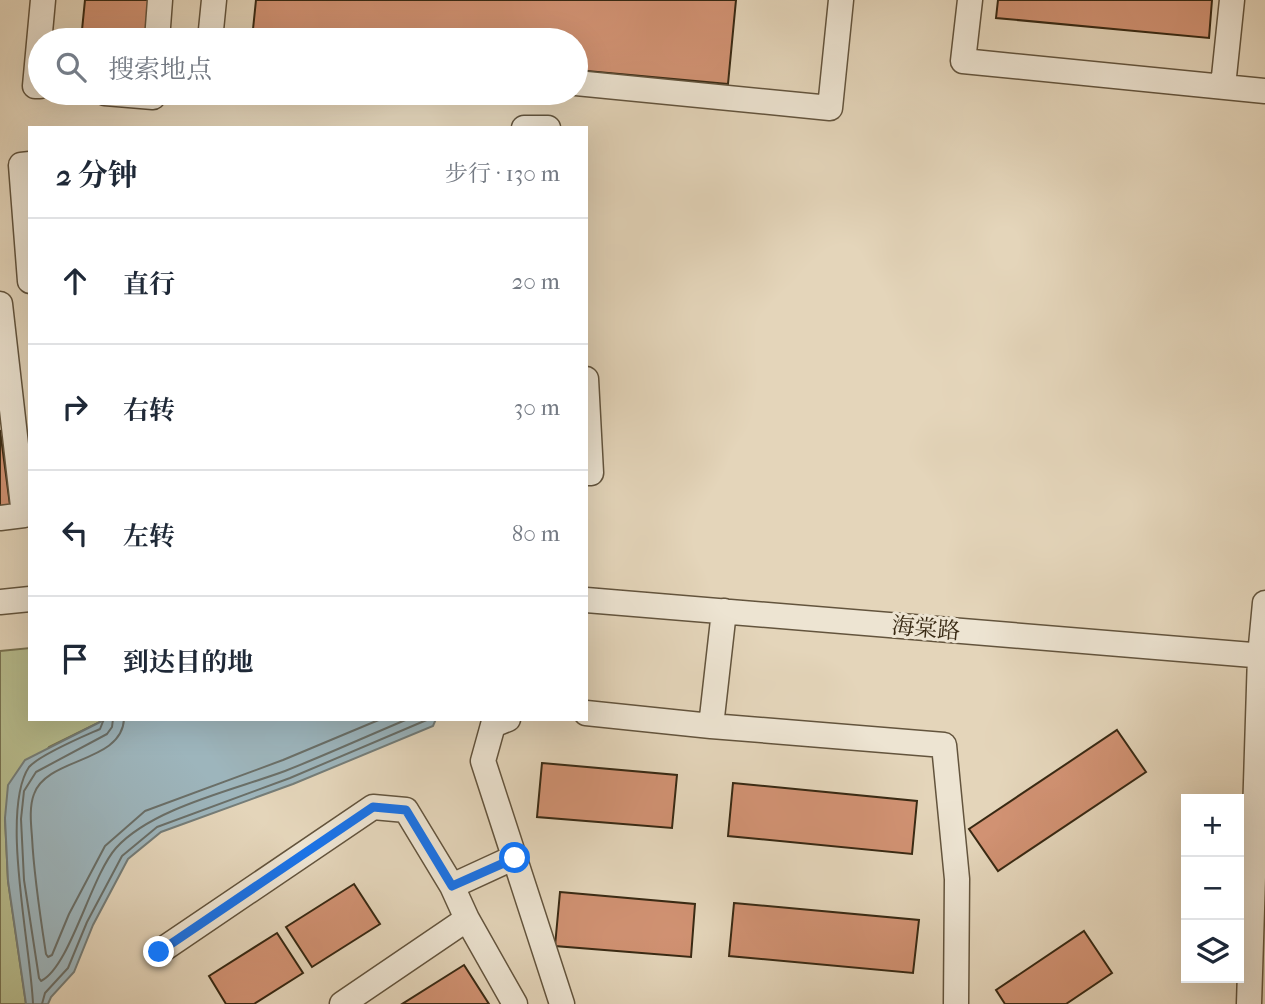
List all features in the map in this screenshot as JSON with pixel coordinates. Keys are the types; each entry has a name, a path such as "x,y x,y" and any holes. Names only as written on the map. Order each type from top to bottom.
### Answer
{"street":[{"path":"40,28 43,0"},
{"path":"158,28 160,0"},
{"path":"211,28 214,0"},
{"path":"588,84 830,108 841,0"},
{"path":"970,0 963,61 1265,91"},
{"path":"1223,86 1232,0"},
{"path":"28,164 22,165 28,252"},
{"path":"0,304 24,515 0,518"},
{"path":"588,417 591,473 588,473"},
{"path":"0,602 28,599"},
{"name":"海棠路","path":"588,600 1262,656"},
{"path":"1249,1004 1265,603"},
{"path":"711,726 724,611"},
{"path":"588,713 944,745 957,879 956,1004"},
{"path":"503,721 493,725 483,761 562,1004"},
{"path":"159,952 373,807 406,810 452,886 467,919 515,1004"},
{"path":"452,886 515,858"},
{"path":"342,1004 467,919"}],"green space":[{"path":"28,648 28,721 102,721 49,747 5,818 8,881 26,1004 0,1004 0,651"}],"water":[{"path":"102,721 435,721 433,726 293,784 161,832 128,859 93,925 74,972 48,1004 26,1004 8,881 5,818 8,785 25,760"}],"building":[{"path":"85,0 153,0 150,28 82,28"},
{"path":"256,0 736,0 728,84 588,71 588,28 253,28"},
{"path":"998,0 1212,0 1209,38 996,18"},
{"path":"0,430 10,505 0,506"},
{"path":"1117,730 1146,772 998,871 969,829"},
{"path":"542,763 677,775 672,828 537,817"},
{"path":"733,783 917,801 912,854 728,836"},
{"path":"354,884 380,924 312,967 286,927"},
{"path":"560,892 695,904 691,957 555,946"},
{"path":"734,903 919,920 913,973 729,956"},
{"path":"1084,931 1112,973 1066,1004 1005,1004 996,990"},
{"path":"277,933 303,973 254,1004 226,1004 209,976"},
{"path":"464,965 489,1004 402,1004"}],"route":[{"path":"159,952 373,807 406,810 452,886 515,858"}]}
